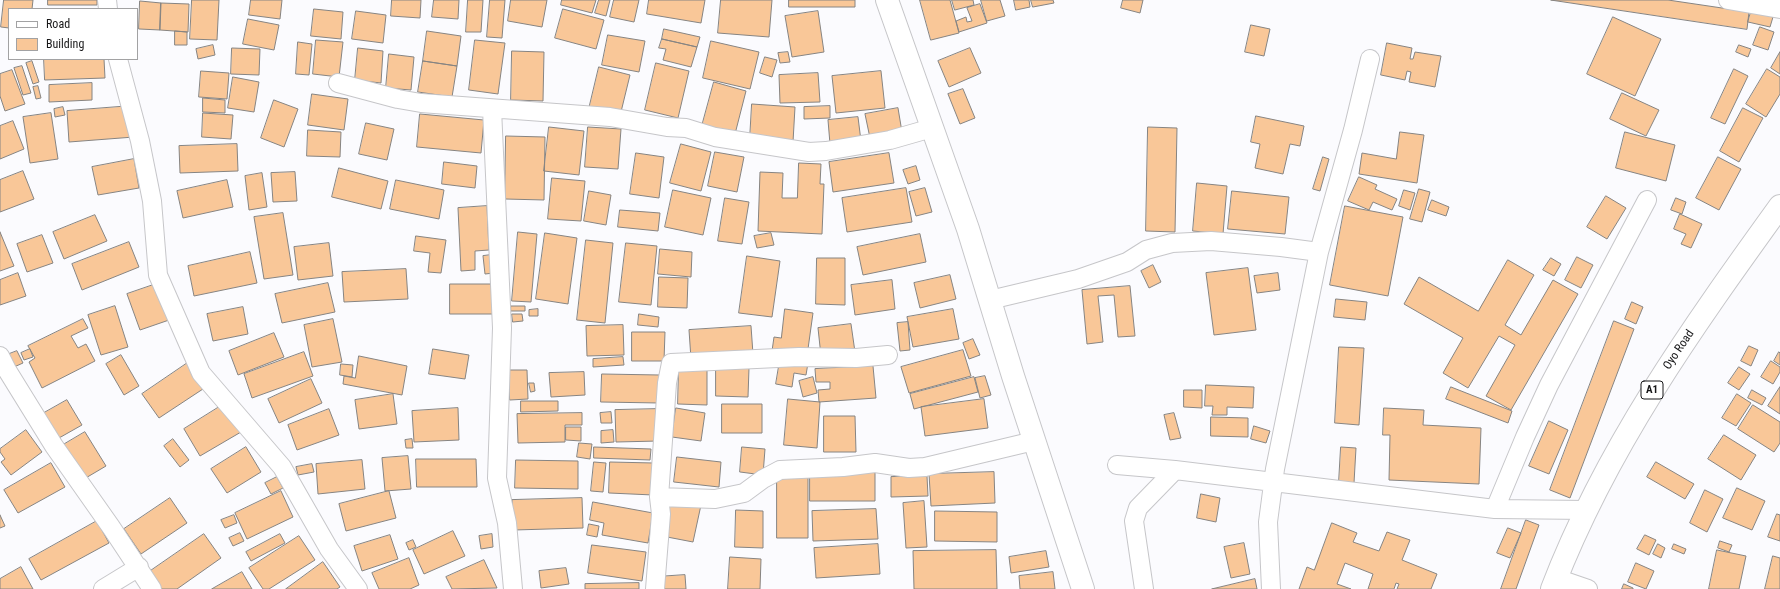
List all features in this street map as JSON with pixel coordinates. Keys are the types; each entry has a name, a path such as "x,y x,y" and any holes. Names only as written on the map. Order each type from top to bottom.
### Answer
{"main road":[{"path":"888,1 968,229 1034,441 1083,589"},
{"name":"Oyo Road","path":"1554,584 1625,435 1656,384 1709,305 1780,206"}],"street":[{"path":"1728,0 1780,9"},
{"path":"1271,589 1268,522 1273,482 1319,252 1353,130 1370,59"},
{"path":"118,60 140,141 152,201 158,275 201,373 282,467 329,549 358,589"},
{"path":"338,83 413,102 610,117 667,127 686,128 715,136 809,152 826,151 890,140 932,128"},
{"path":"492,109 502,328 497,478 507,523 513,589"},
{"path":"1495,509 1525,437 1549,385 1647,200"},
{"path":"990,300 1078,279 1127,262 1146,250 1172,243 1211,241 1319,252"},
{"path":"655,589 661,514 659,497 668,382 671,363 799,357 856,358 888,355"},
{"path":"0,356 7,370 54,446 139,567 152,589"},
{"path":"659,497 715,499 744,493 763,479 780,470 843,467 875,463 909,468 925,467 1034,441"},
{"path":"1117,465 1175,470 1495,509 1588,510"},
{"path":"1144,589 1134,520 1138,508 1175,470"},
{"path":"103,589 139,567"},
{"path":"1554,584 1588,589"}],"building":[{"path":"4,0 33,0 32,8 8,8 8,28 1,27"},
{"path":"48,0 97,0 97,5 48,5"},
{"path":"192,0 219,0 217,40 190,39"},
{"path":"251,0 282,0 280,19 249,15"},
{"path":"392,0 421,0 420,18 391,16"},
{"path":"434,0 459,0 458,19 432,17"},
{"path":"468,0 483,0 481,32 466,32"},
{"path":"490,0 505,0 502,38 487,37"},
{"path":"511,0 547,0 542,27 508,21"},
{"path":"562,0 596,0 592,13 561,5"},
{"path":"599,0 610,0 606,16 595,13"},
{"path":"614,0 639,0 634,22 610,17"},
{"path":"649,0 705,0 701,23 647,14"},
{"path":"721,0 772,0 769,37 718,33"},
{"path":"789,0 855,0 855,7 789,7"},
{"path":"920,0 950,0 959,33 931,40"},
{"path":"952,0 973,0 974,5 955,10"},
{"path":"981,0 1000,0 1005,16 987,21"},
{"path":"1014,0 1029,0 1030,7 1016,10"},
{"path":"1031,0 1053,0 1054,3 1033,7"},
{"path":"1123,0 1143,0 1140,13 1121,8"},
{"path":"1551,0 1668,0 1749,12 1747,29"},
{"path":"140,1 161,3 160,30 139,29"},
{"path":"161,3 189,4 188,32 160,30"},
{"path":"980,4 987,23 959,32 956,21 966,17 967,22 972,21 967,8"},
{"path":"314,9 343,12 341,39 311,36"},
{"path":"563,9 604,20 596,49 555,38"},
{"path":"356,11 386,15 383,43 352,39"},
{"path":"818,11 824,52 792,57 785,16"},
{"path":"1751,12 1773,17 1770,27 1748,22"},
{"path":"1613,17 1661,39 1635,96 1587,74"},
{"path":"248,19 279,25 274,50 243,44"},
{"path":"1251,25 1270,29 1264,56 1245,52"},
{"path":"1760,27 1774,32 1768,50 1753,45"},
{"path":"664,29 700,37 697,47 662,39"},
{"path":"175,31 187,32 187,45 175,45"},
{"path":"427,31 461,36 457,66 423,61"},
{"path":"608,35 645,41 639,72 602,65"},
{"path":"662,39 697,47 691,67 663,60 666,49 659,48"},
{"path":"316,40 343,42 339,77 313,74"},
{"path":"475,40 505,43 498,94 469,90"},
{"path":"711,41 759,52 750,89 703,78"},
{"path":"298,42 312,44 309,75 296,74"},
{"path":"1387,43 1412,48 1410,59 1413,59 1415,52 1441,56 1435,87 1409,82 1411,72 1407,71 1405,80 1381,75"},
{"path":"213,45 215,55 198,59 196,49"},
{"path":"1739,45 1751,49 1748,57 1736,52"},
{"path":"232,48 260,49 259,75 231,74"},
{"path":"358,48 383,51 381,83 355,80"},
{"path":"970,48 981,73 949,87 938,61"},
{"path":"512,51 544,52 543,101 511,100"},
{"path":"788,52 790,62 780,63 778,53"},
{"path":"1780,52 1780,74 1771,68"},
{"path":"389,54 414,57 411,90 386,88"},
{"path":"765,57 777,60 772,77 760,73"},
{"path":"44,60 104,60 105,78 45,80"},
{"path":"32,61 39,82 33,84 26,63"},
{"path":"423,61 457,66 452,97 418,92"},
{"path":"656,63 689,71 678,118 645,110"},
{"path":"22,66 31,93 23,95 14,68"},
{"path":"599,67 630,75 620,116 589,109"},
{"path":"1734,69 1748,76 1725,124 1711,118"},
{"path":"1767,69 1780,77 1780,94 1766,117 1746,104"},
{"path":"12,70 25,104 5,111 0,96 0,74"},
{"path":"201,71 229,73 227,99 199,97"},
{"path":"881,71 885,108 836,113 832,76"},
{"path":"818,73 820,102 780,103 779,75"},
{"path":"233,77 259,82 254,112 228,108"},
{"path":"714,82 746,91 735,134 702,126"},
{"path":"92,83 92,100 49,102 49,85"},
{"path":"38,86 41,98 36,99 33,87"},
{"path":"963,89 975,118 960,124 948,94"},
{"path":"1622,93 1659,110 1646,136 1610,119"},
{"path":"312,94 348,99 344,130 308,125"},
{"path":"203,98 225,100 225,113 203,112"},
{"path":"274,100 298,109 284,147 261,138"},
{"path":"752,104 795,107 793,142 750,139"},
{"path":"131,106 134,137 69,142 67,111"},
{"path":"830,106 830,118 804,119 804,107"},
{"path":"63,107 65,115 55,117 54,109"},
{"path":"898,108 902,132 870,138 865,114"},
{"path":"1743,108 1763,118 1739,162 1720,151"},
{"path":"51,113 58,159 30,163 23,117"},
{"path":"203,113 233,115 231,139 202,137"},
{"path":"420,114 484,120 481,153 417,147"},
{"path":"1256,116 1304,126 1300,146 1290,144 1283,174 1255,168 1260,144 1251,142"},
{"path":"858,117 861,141 830,144 828,120"},
{"path":"13,121 24,149 0,159 0,126"},
{"path":"366,123 394,129 387,160 359,154"},
{"path":"549,127 584,131 579,175 544,171"},
{"path":"588,127 621,129 618,169 585,167"},
{"path":"1148,127 1177,128 1175,232 1146,231"},
{"path":"308,130 341,132 340,157 307,156"},
{"path":"1400,132 1424,135 1417,183 1359,174 1362,153 1396,159"},
{"path":"1625,132 1675,145 1666,181 1616,168"},
{"path":"506,136 545,137 544,200 505,199"},
{"path":"237,144 238,171 180,173 179,146"},
{"path":"681,144 711,152 701,191 670,183"},
{"path":"715,152 744,157 737,192 708,186"},
{"path":"636,153 664,157 659,198 630,194"},
{"path":"889,153 894,183 833,192 829,162"},
{"path":"1323,157 1329,159 1320,191 1313,189"},
{"path":"1718,157 1741,169 1719,210 1696,198"},
{"path":"134,159 139,188 98,195 92,167"},
{"path":"444,162 477,166 475,188 442,184"},
{"path":"799,163 821,164 820,184 824,184 822,234 758,231 760,172 783,173 782,198 797,198"},
{"path":"916,166 920,180 908,184 903,170"},
{"path":"339,168 388,181 381,209 332,197"},
{"path":"23,171 34,199 0,212 0,180"},
{"path":"295,172 297,201 273,202 271,173"},
{"path":"262,173 267,207 249,210 245,176"},
{"path":"1359,177 1377,185 1375,189 1397,199 1392,210 1373,202 1369,210 1348,201"},
{"path":"552,178 585,181 581,221 548,219"},
{"path":"227,180 233,207 183,218 177,191"},
{"path":"396,180 444,190 439,219 390,209"},
{"path":"1197,183 1227,186 1223,234 1193,231"},
{"path":"906,188 912,222 847,232 842,198"},
{"path":"925,188 932,212 916,216 909,192"},
{"path":"1419,189 1430,192 1422,222 1410,219"},
{"path":"673,190 711,198 703,235 665,227"},
{"path":"1404,190 1415,193 1410,210 1399,206"},
{"path":"589,191 611,195 606,225 584,221"},
{"path":"1232,191 1289,197 1285,234 1228,229"},
{"path":"1606,196 1626,208 1607,239 1587,227"},
{"path":"725,198 749,202 742,244 718,241"},
{"path":"1676,198 1686,202 1682,214 1671,210"},
{"path":"1432,200 1449,207 1446,216 1428,210"},
{"path":"487,206 489,250 475,251 475,270 461,271 458,208"},
{"path":"1345,206 1403,217 1388,296 1330,285"},
{"path":"620,210 660,213 658,231 618,227"},
{"path":"283,213 293,275 264,279 254,217"},
{"path":"1680,214 1702,224 1691,248 1681,244 1686,234 1674,229"},
{"path":"95,215 107,241 64,259 53,232"},
{"path":"0,232 14,266 0,271"},
{"path":"518,232 537,234 531,302 512,301"},
{"path":"545,233 577,238 568,304 536,299"},
{"path":"771,233 774,245 757,248 754,236"},
{"path":"920,234 926,262 863,275 857,247"},
{"path":"42,235 53,263 27,272 17,244"},
{"path":"416,236 446,240 441,273 428,272 430,253 414,251"},
{"path":"586,240 613,243 605,323 577,320"},
{"path":"129,242 139,267 82,290 72,264"},
{"path":"329,243 333,276 298,280 294,247"},
{"path":"626,243 657,246 651,305 619,302"},
{"path":"660,249 692,252 691,277 658,274"},
{"path":"250,252 257,283 194,296 188,266"},
{"path":"491,255 494,273 485,274 483,256"},
{"path":"747,256 780,261 772,317 739,313"},
{"path":"1577,257 1593,265 1581,288 1565,280"},
{"path":"817,258 845,258 845,305 816,304"},
{"path":"1551,258 1561,264 1554,276 1543,270"},
{"path":"1508,260 1534,275 1505,325 1521,335 1553,280 1578,294 1511,410 1486,396 1515,345 1499,336 1468,388 1443,373 1463,338 1404,304 1419,277 1478,311"},
{"path":"1153,265 1161,282 1149,288 1141,271"},
{"path":"1248,268 1256,330 1214,335 1206,273"},
{"path":"406,269 408,299 344,302 342,272"},
{"path":"18,273 26,296 0,305 0,280"},
{"path":"1278,273 1280,290 1257,293 1254,276"},
{"path":"950,275 956,299 920,308 914,283"},
{"path":"659,277 688,278 687,308 658,307"},
{"path":"892,280 895,309 855,315 851,285"},
{"path":"159,283 172,319 140,330 127,294"},
{"path":"328,283 335,312 282,323 275,294"},
{"path":"450,284 495,284 495,314 450,314"},
{"path":"1130,286 1135,336 1118,337 1114,295 1098,296 1103,342 1087,344 1082,290"},
{"path":"1336,299 1367,302 1365,320 1334,317"},
{"path":"1632,302 1643,307 1636,324 1625,319"},
{"path":"115,306 128,347 101,355 88,315"},
{"path":"511,306 525,306 525,311 511,311"},
{"path":"243,307 248,334 213,341 207,314"},
{"path":"538,309 538,316 529,316 529,310"},
{"path":"785,309 813,313 807,356 772,351 774,337 781,338"},
{"path":"953,309 959,339 913,347 907,317"},
{"path":"512,314 522,314 523,321 513,322"},
{"path":"639,314 659,317 658,327 638,325"},
{"path":"83,319 88,328 71,336 78,348 86,344 95,361 42,388 29,362 35,358 28,346"},
{"path":"333,319 342,362 312,367 304,325"},
{"path":"1614,321 1634,329 1570,498 1550,490"},
{"path":"908,322 910,350 900,351 897,323"},
{"path":"851,324 855,352 821,356 818,328"},
{"path":"623,325 624,355 587,356 586,326"},
{"path":"751,326 753,354 691,359 689,330"},
{"path":"632,332 665,332 664,361 632,361"},
{"path":"274,333 284,357 238,375 229,351"},
{"path":"973,339 980,355 969,359 963,343"},
{"path":"1749,346 1758,350 1751,366 1741,361"},
{"path":"1339,347 1364,348 1359,425 1335,423"},
{"path":"30,349 33,357 24,360 21,353"},
{"path":"433,349 469,355 465,379 429,374"},
{"path":"963,350 971,376 909,393 901,367"},
{"path":"17,351 23,363 14,367 4,356"},
{"path":"304,352 313,376 252,398 244,374"},
{"path":"1779,352 1780,353 1780,365 1774,361"},
{"path":"121,355 139,386 124,395 106,364"},
{"path":"359,356 407,366 402,395 343,384 344,376 355,378"},
{"path":"623,357 624,365 593,367 593,359"},
{"path":"780,360 808,363 806,375 794,373 792,387 776,384"},
{"path":"1771,361 1780,367 1780,372 1773,384 1761,377"},
{"path":"189,362 206,387 159,418 142,394"},
{"path":"341,364 353,365 352,377 340,375"},
{"path":"873,366 876,398 819,402 818,390 830,389 830,382 816,382 815,369"},
{"path":"679,367 707,368 707,405 678,404"},
{"path":"1739,367 1750,374 1739,390 1728,383"},
{"path":"716,368 749,368 748,397 716,396"},
{"path":"509,370 527,370 528,399 510,400"},
{"path":"584,372 585,395 551,397 549,373"},
{"path":"602,374 660,375 659,403 601,402"},
{"path":"985,376 991,395 980,398 975,378"},
{"path":"813,377 817,393 803,397 799,381"},
{"path":"974,377 978,392 914,409 910,394"},
{"path":"311,379 322,403 279,423 268,399"},
{"path":"529,383 534,383 535,391 531,392"},
{"path":"1206,385 1254,387 1253,408 1227,407 1227,415 1212,415 1213,406 1205,406"},
{"path":"1451,387 1512,411 1508,423 1446,399"},
{"path":"1780,387 1780,414 1768,406"},
{"path":"1184,390 1202,390 1202,408 1184,407"},
{"path":"1752,390 1766,398 1762,405 1748,398"},
{"path":"393,394 397,424 359,429 355,400"},
{"path":"1737,394 1751,403 1736,426 1722,418"},
{"path":"788,399 820,402 817,448 784,445"},
{"path":"984,399 988,428 925,436 921,407"},
{"path":"67,400 82,425 59,438 44,413"},
{"path":"521,401 558,401 558,411 521,412"},
{"path":"224,404 241,432 200,456 184,429"},
{"path":"722,404 762,404 762,433 722,433"},
{"path":"1753,405 1780,422 1780,443 1774,452 1738,429"},
{"path":"458,408 459,440 414,442 412,411"},
{"path":"676,408 705,413 701,441 672,437"},
{"path":"1384,408 1424,410 1423,425 1481,428 1479,484 1389,480 1390,435 1383,435"},
{"path":"329,409 339,435 297,450 288,425"},
{"path":"658,409 659,441 616,442 615,410"},
{"path":"611,412 612,423 601,423 600,413"},
{"path":"582,413 582,425 565,425 565,442 518,443 517,414"},
{"path":"1174,413 1181,438 1170,440 1164,415"},
{"path":"824,416 855,416 856,452 824,452"},
{"path":"1211,417 1248,418 1248,437 1211,436"},
{"path":"1549,421 1568,430 1549,474 1529,466"},
{"path":"1254,426 1270,431 1266,443 1251,439"},
{"path":"566,427 581,427 581,441 566,440"},
{"path":"26,430 42,452 11,475 1,462 5,459 0,452 0,449"},
{"path":"613,430 614,442 601,443 601,431"},
{"path":"85,432 106,466 84,479 63,445"},
{"path":"1724,435 1756,455 1741,480 1708,459"},
{"path":"173,439 189,460 180,467 164,446"},
{"path":"412,439 413,448 406,448 405,440"},
{"path":"579,443 592,444 590,459 577,457"},
{"path":"246,447 261,472 227,493 211,469"},
{"path":"594,447 651,449 650,460 594,458"},
{"path":"742,447 765,449 763,475 740,472"},
{"path":"1341,447 1356,448 1354,483 1339,482"},
{"path":"408,456 411,489 385,491 382,458"},
{"path":"677,457 721,462 719,487 674,482"},
{"path":"416,459 476,459 477,487 417,487"},
{"path":"362,460 365,489 318,494 316,464"},
{"path":"516,460 578,461 578,489 515,488"},
{"path":"594,462 606,463 603,492 591,491"},
{"path":"610,462 654,463 653,495 609,493"},
{"path":"1656,462 1694,484 1685,499 1647,477"},
{"path":"51,463 65,487 18,513 4,490"},
{"path":"312,464 314,472 298,475 296,467"},
{"path":"810,471 875,471 875,501 810,501"},
{"path":"994,472 995,503 931,506 929,474"},
{"path":"777,473 808,474 808,538 777,538"},
{"path":"927,476 928,496 891,497 891,477"},
{"path":"277,477 283,488 271,494 265,483"},
{"path":"1737,488 1765,501 1752,530 1723,518"},
{"path":"1705,490 1723,499 1707,532 1690,523"},
{"path":"281,491 293,517 247,539 235,513"},
{"path":"389,491 396,518 346,531 339,504"},
{"path":"1201,494 1220,498 1216,522 1197,518"},
{"path":"170,498 187,523 141,554 124,529"},
{"path":"582,498 583,528 514,530 512,500"},
{"path":"670,499 701,505 693,542 662,536"},
{"path":"924,501 927,547 906,548 903,503"},
{"path":"593,502 653,513 648,543 602,535 604,523 590,520"},
{"path":"876,509 878,539 813,541 812,511"},
{"path":"736,510 763,511 763,548 735,547"},
{"path":"935,511 997,512 997,542 935,541"},
{"path":"1777,514 1780,515 1780,541 1768,537"},
{"path":"0,515 5,526 0,528"},
{"path":"234,515 237,523 225,528 221,520"},
{"path":"1526,520 1539,525 1516,589 1501,589"},
{"path":"97,521 109,543 41,580 29,559"},
{"path":"1332,523 1357,533 1353,542 1379,551 1387,532 1410,540 1402,560 1437,574 1431,589 1397,589 1399,584 1396,583 1394,589 1368,589 1373,574 1345,563 1337,584 1351,589 1299,589 1307,567 1314,570"},
{"path":"589,524 599,526 597,537 587,535"},
{"path":"1508,528 1521,533 1510,558 1497,553"},
{"path":"453,531 465,556 424,574 413,550"},
{"path":"240,533 244,541 233,546 229,538"},
{"path":"204,534 221,558 177,589 161,589 149,572"},
{"path":"280,534 285,543 251,561 246,552"},
{"path":"492,534 493,547 481,549 479,536"},
{"path":"390,535 398,559 362,571 354,546"},
{"path":"1645,535 1656,540 1649,555 1637,549"},
{"path":"299,536 315,560 269,589 263,589 249,568"},
{"path":"413,540 416,547 409,550 406,543"},
{"path":"1720,541 1732,545 1729,552 1718,548"},
{"path":"1244,543 1250,574 1231,578 1224,547"},
{"path":"878,544 880,574 816,578 814,548"},
{"path":"1658,544 1665,548 1661,558 1653,554"},
{"path":"1674,544 1686,549 1684,554 1672,549"},
{"path":"592,545 646,552 642,581 588,573"},
{"path":"996,550 997,589 914,589 913,551"},
{"path":"1717,550 1746,556 1739,589 1709,589"},
{"path":"1046,551 1049,567 1011,573 1009,557"},
{"path":"1773,556 1780,558 1780,589 1765,589"},
{"path":"730,557 761,559 760,589 728,589"},
{"path":"409,558 419,585 410,589 379,589 372,573"},
{"path":"484,560 497,588 452,589 446,577"},
{"path":"323,562 340,587 337,589 286,589"},
{"path":"1636,563 1654,571 1646,589 1628,582"},
{"path":"21,567 33,589 0,589 0,579"},
{"path":"566,568 569,584 541,588 539,571"},
{"path":"242,572 252,589 212,589"},
{"path":"1053,572 1055,589 1020,589 1019,576"},
{"path":"685,575 686,589 657,589 656,577"},
{"path":"1255,579 1257,589 1212,589"},
{"path":"639,583 639,589 585,589 585,584"},
{"path":"1624,584 1633,588 1633,589 1622,589"}]}
